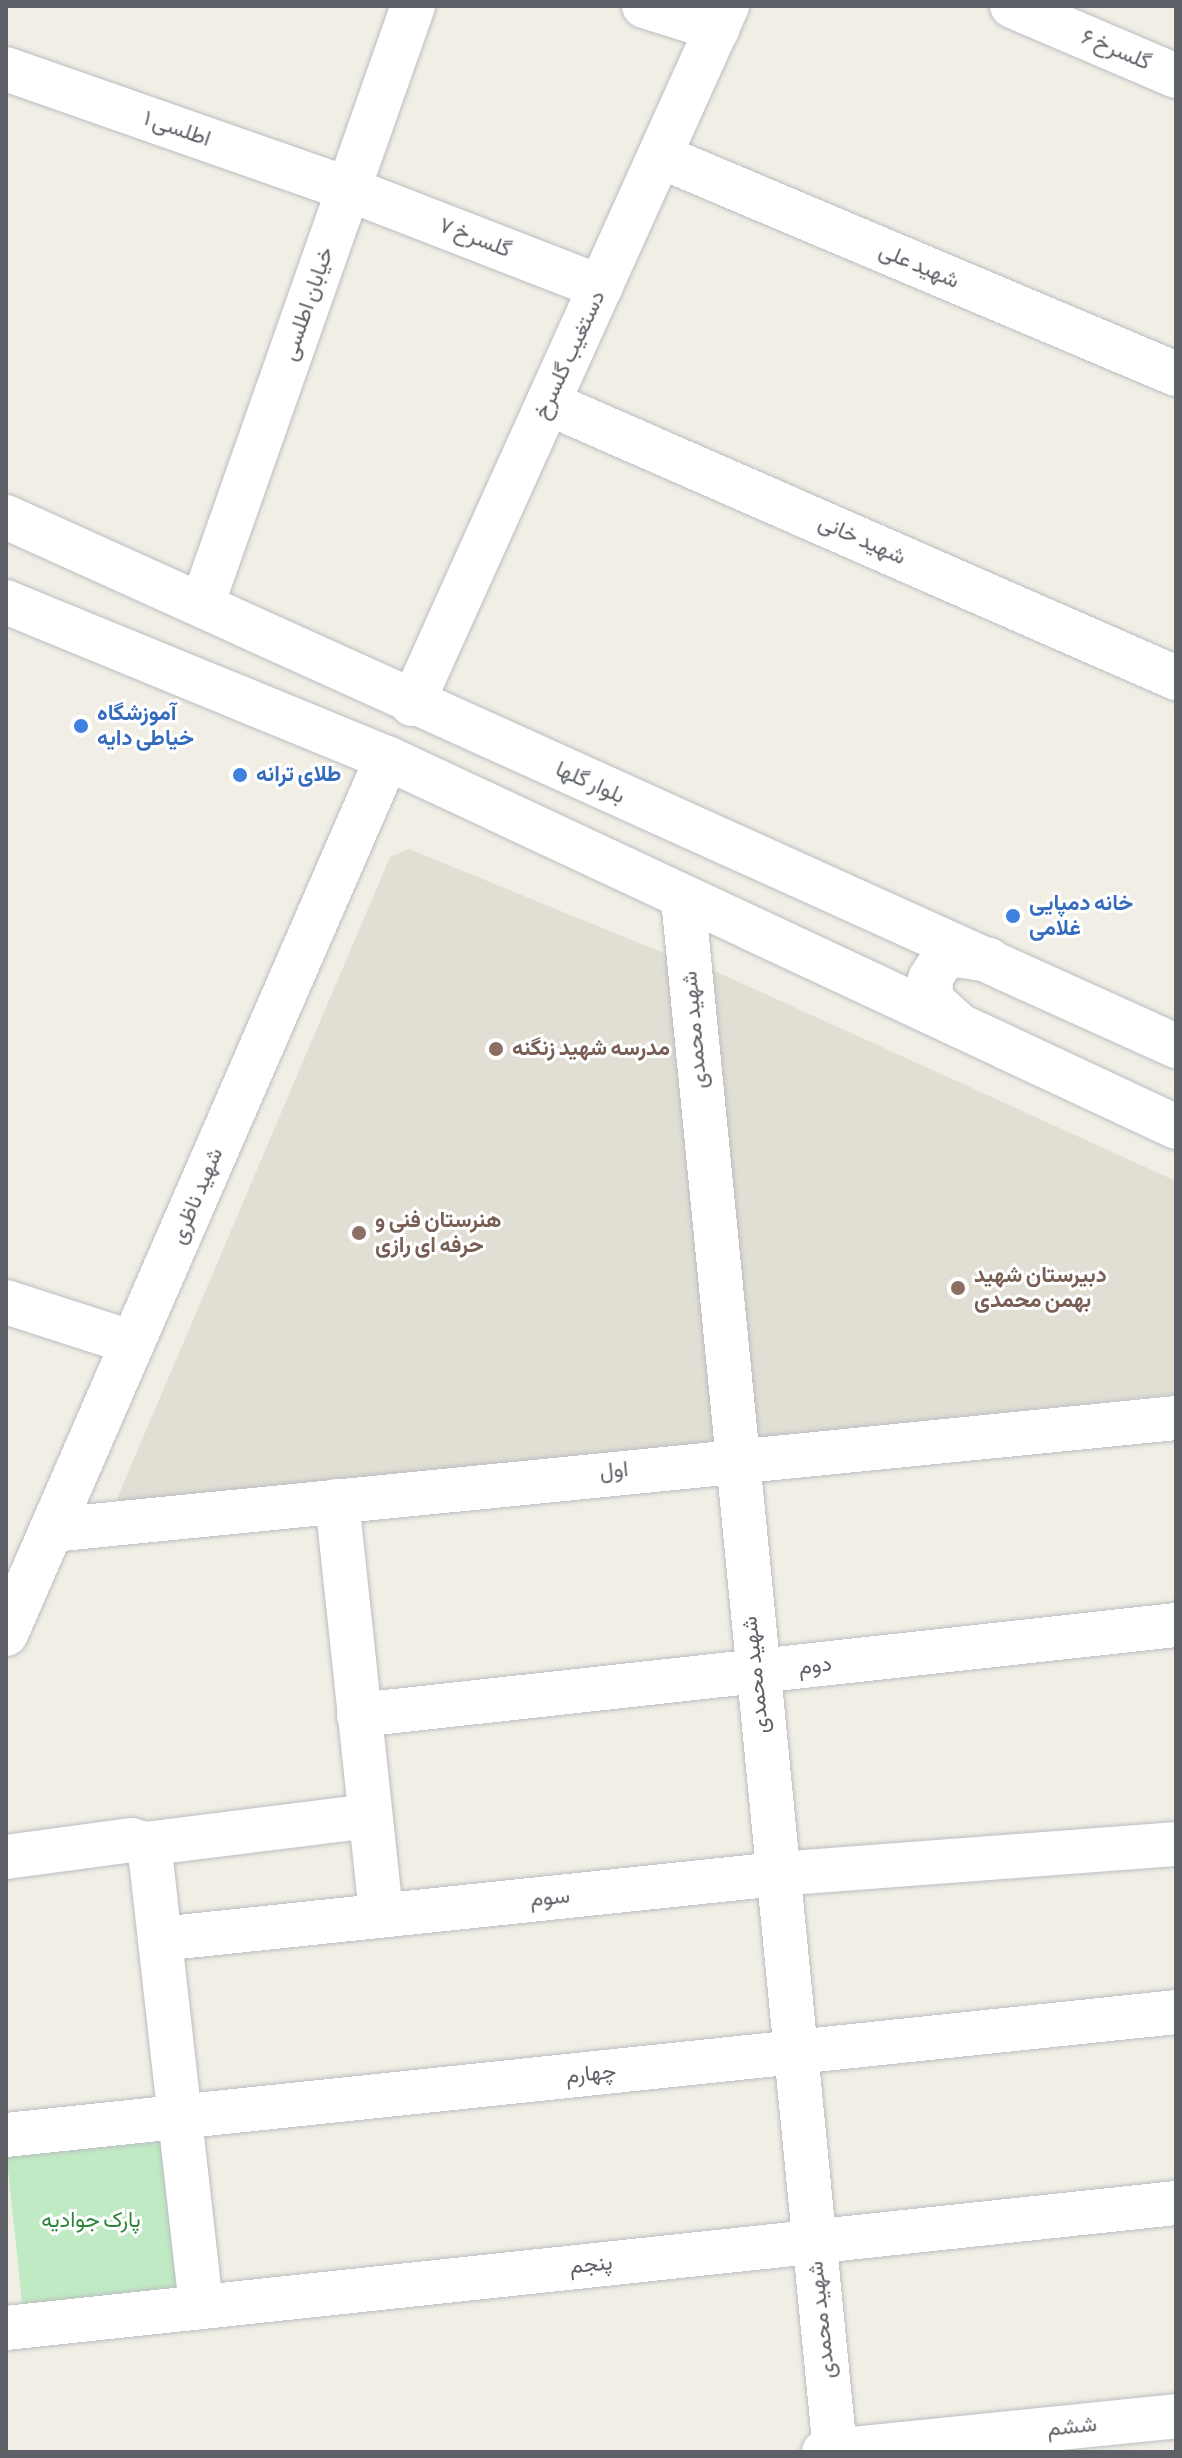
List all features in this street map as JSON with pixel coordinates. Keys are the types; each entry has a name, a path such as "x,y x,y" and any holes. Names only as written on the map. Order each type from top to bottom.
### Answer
{"street":[{"name":"خیابان اطلسی","path":"203,602 413,6"},
{"path":"644,6 722,17"},
{"name":"گلسرخ ۶","path":"1012,6 1176,76"},
{"name":"دستغیب گلسرخ","path":"412,704 662,157 722,17"},
{"name":"اطلسی ۱","path":"6,69 348,189"},
{"name":"شهید علی","path":"662,157 1176,374"},
{"name":"گلسرخ ۷","path":"348,189 601,287"},
{"name":"شهید خانی","path":"548,403 1176,678"},
{"name":"بلوار گلها","path":"6,517 203,602 412,704 1007,965 1176,1046"},
{"path":"6,602 387,758 1176,1127"},
{"name":"شهید ناظری","path":"6,1634 387,758"},
{"path":"734,922 799,932 814,917 810,897 802,887 754,855"},
{"name":"شهید محمدی","path":"683,898 735,1458 814,2241 831,2452"},
{"path":"975,1035 932,1001 935,968 942,960 967,954 1007,965"},
{"path":"6,1302 133,1343"},
{"name":"اول","path":"52,1530 735,1458 1176,1418"},
{"path":"337,1501 381,1916"},
{"name":"دوم","path":"359,1715 1176,1625"},
{"path":"6,1857 131,1840 145,1844 370,1816"},
{"path":"145,1844 160,1939 201,2307"},
{"name":"سوم","path":"160,1939 777,1874 1176,1844"},
{"name":"چهارم","path":"6,2135 1176,2012"},
{"name":"پنجم","path":"6,2328 1176,2203"},
{"name":"ششم","path":"831,2452 1176,2416"}],"shaded area":[{"path":"409,849 676,958 721,1447 113,1508 390,857"},
{"name":"دبیرستان شهید بهمن محمدی","path":"706,967 1176,1181 1176,1394 756,1439"}],"green space":[{"name":"پارک جوادیه","path":"168,2132 185,2294 23,2311 6,2149"}],"place":[{"name":"آموزشگاه خیاطی دایه","path":"81,726"},
{"name":"طلای ترانه","path":"240,775"},
{"name":"خانه دمپایی غلامی","path":"1013,916"},
{"name":"مدرسه شهید زنگنه","path":"496,1049"},
{"name":"هنرستان فنی و حرفه ای رازی","path":"359,1233"},
{"name":"دبیرستان شهید بهمن محمدی","path":"958,1288"}]}
